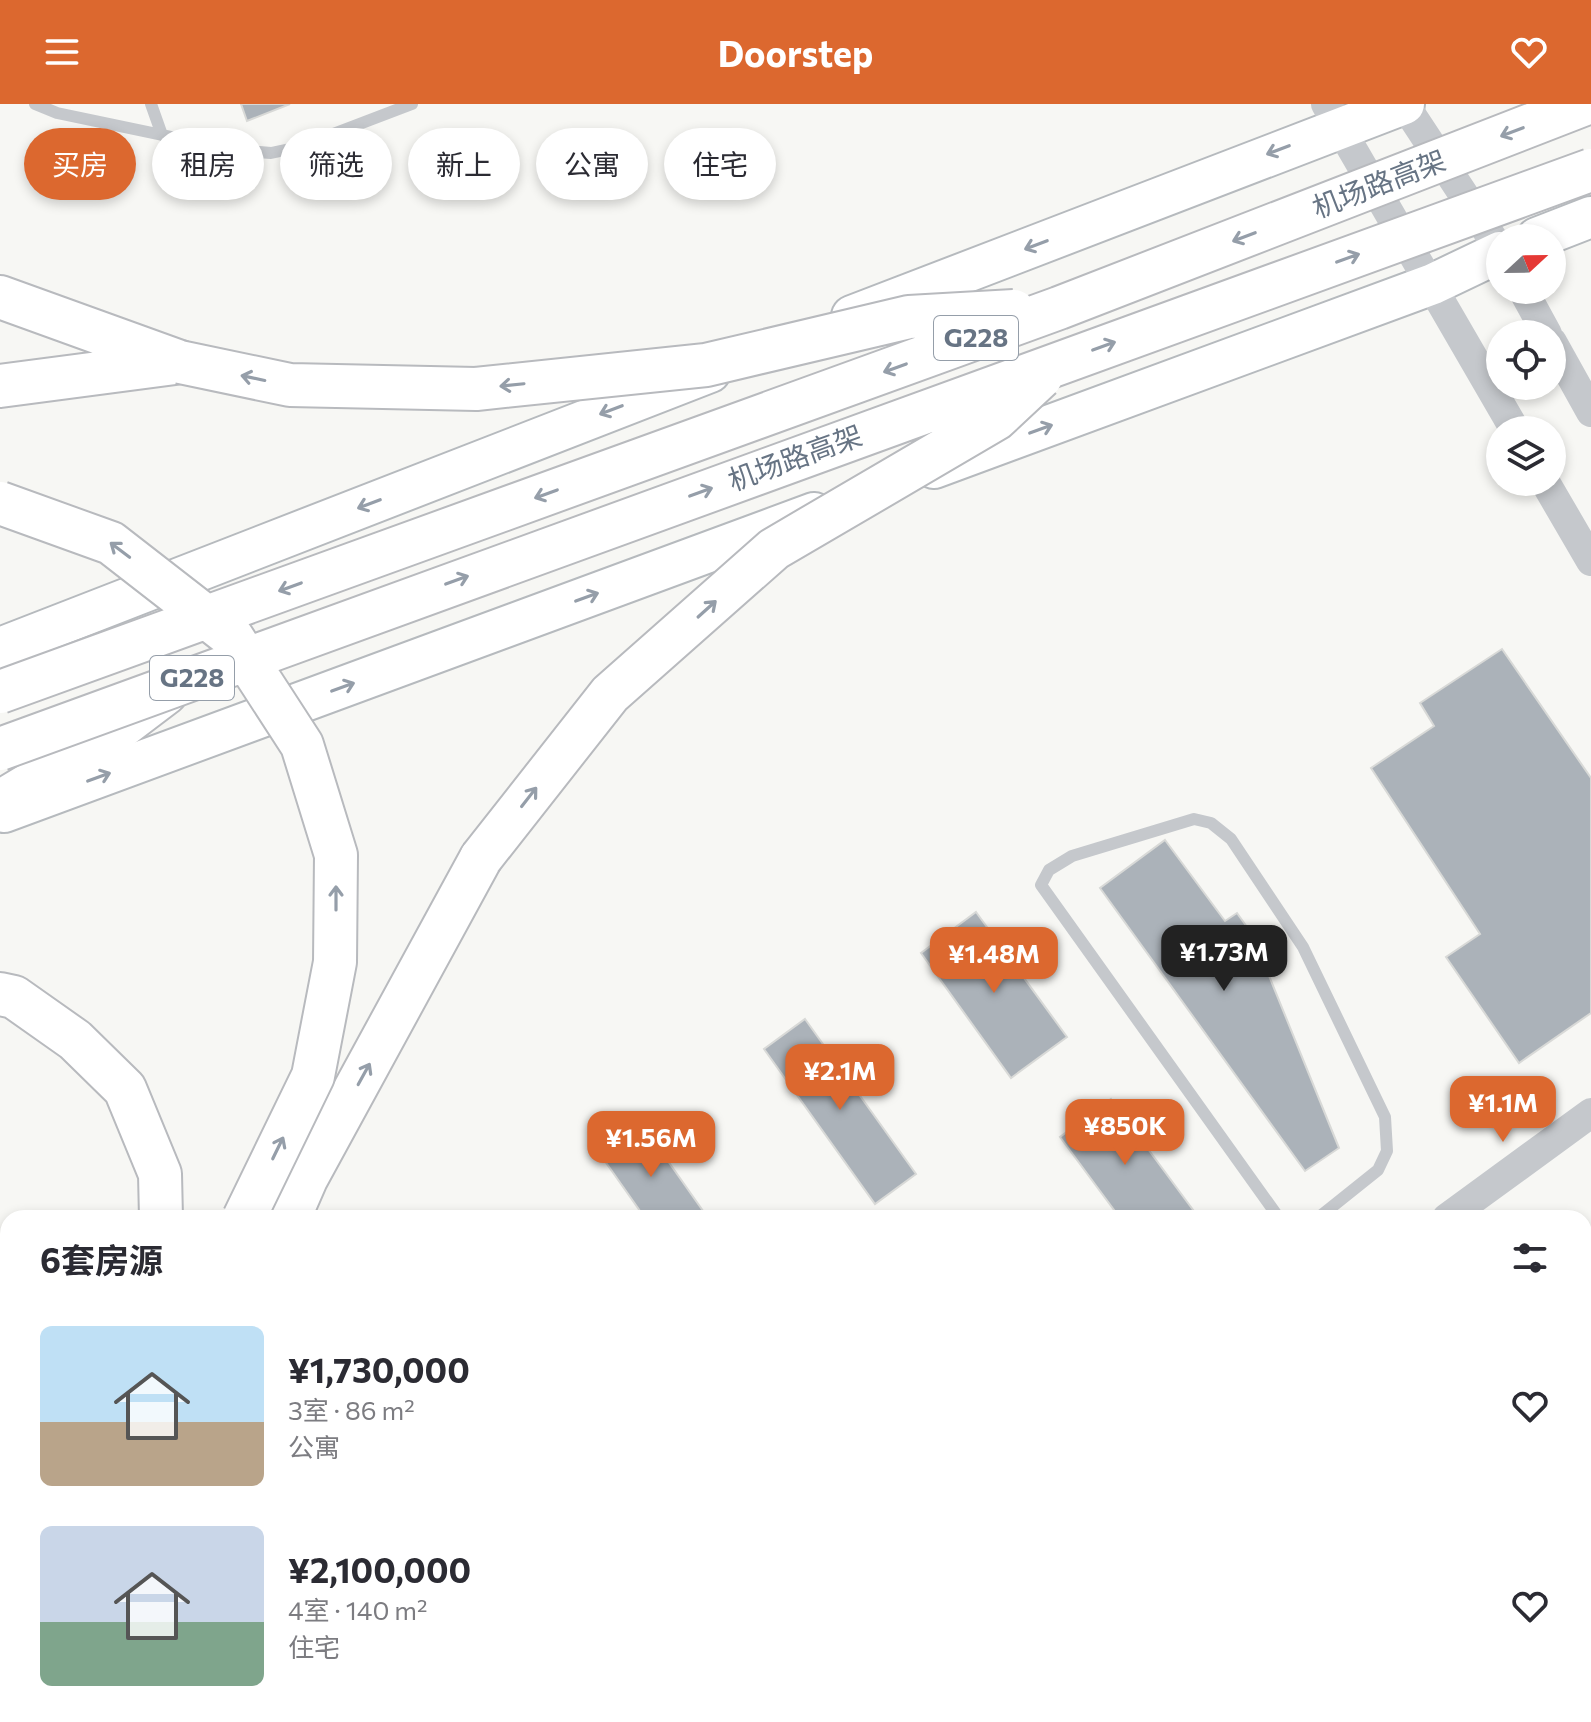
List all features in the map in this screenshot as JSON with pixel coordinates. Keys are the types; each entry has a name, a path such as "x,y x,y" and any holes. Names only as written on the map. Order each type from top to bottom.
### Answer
{"highway":[{"name":"机场路高架","path":"0,692 1059,308 1585,104"},
{"name":"机场路高架","path":"0,749 1591,170"},
{"path":"0,297 180,362 290,385 476,389 706,365 909,317 1059,308"},
{"path":"0,386 180,362"},
{"path":"292,1210 306,1179 481,858 610,694 774,549 996,419 1056,363"},
{"path":"0,503 111,543 232,637 302,745 336,855 335,962 313,1076 248,1210"},
{"path":"0,802 108,737 181,682"},
{"path":"0,994 14,997 75,1040 125,1089 160,1174 161,1210"}],"main road":[{"path":"0,648 1333,115 1404,104"},
{"path":"1566,227 1591,217"},
{"path":"0,814 1433,284 1486,258"}],"street":[{"path":"1404,104 1486,230"},
{"path":"1333,115 1507,416"},
{"path":"1566,367 1591,412"},
{"path":"1553,496 1591,561"},
{"path":"1458,1210 1591,1113"}],"lane":[{"path":"35,104 57,113 152,133"},
{"path":"151,104 160,128"},
{"path":"370,104 375,118"},
{"path":"264,152 299,147 412,104"},
{"path":"1273,1210 1041,885 1049,870 1072,856 1194,819 1211,823 1231,839 1303,947 1385,1117 1387,1151 1378,1170 1328,1210"}],"building":[{"path":"241,104 290,104 247,121"},
{"path":"1502,649 1591,778 1591,1013 1519,1063 1446,957 1480,934 1371,768 1434,726 1420,703"},
{"path":"1165,840 1225,921 1237,913 1252,934 1339,1148 1305,1171 1100,888"},
{"path":"976,912 1067,1037 1011,1078 921,953"},
{"path":"805,1019 916,1174 875,1204 764,1049"},
{"path":"1111,1099 1193,1210 1114,1210 1060,1137"},
{"path":"644,1127 702,1210 639,1210 602,1157"}]}
